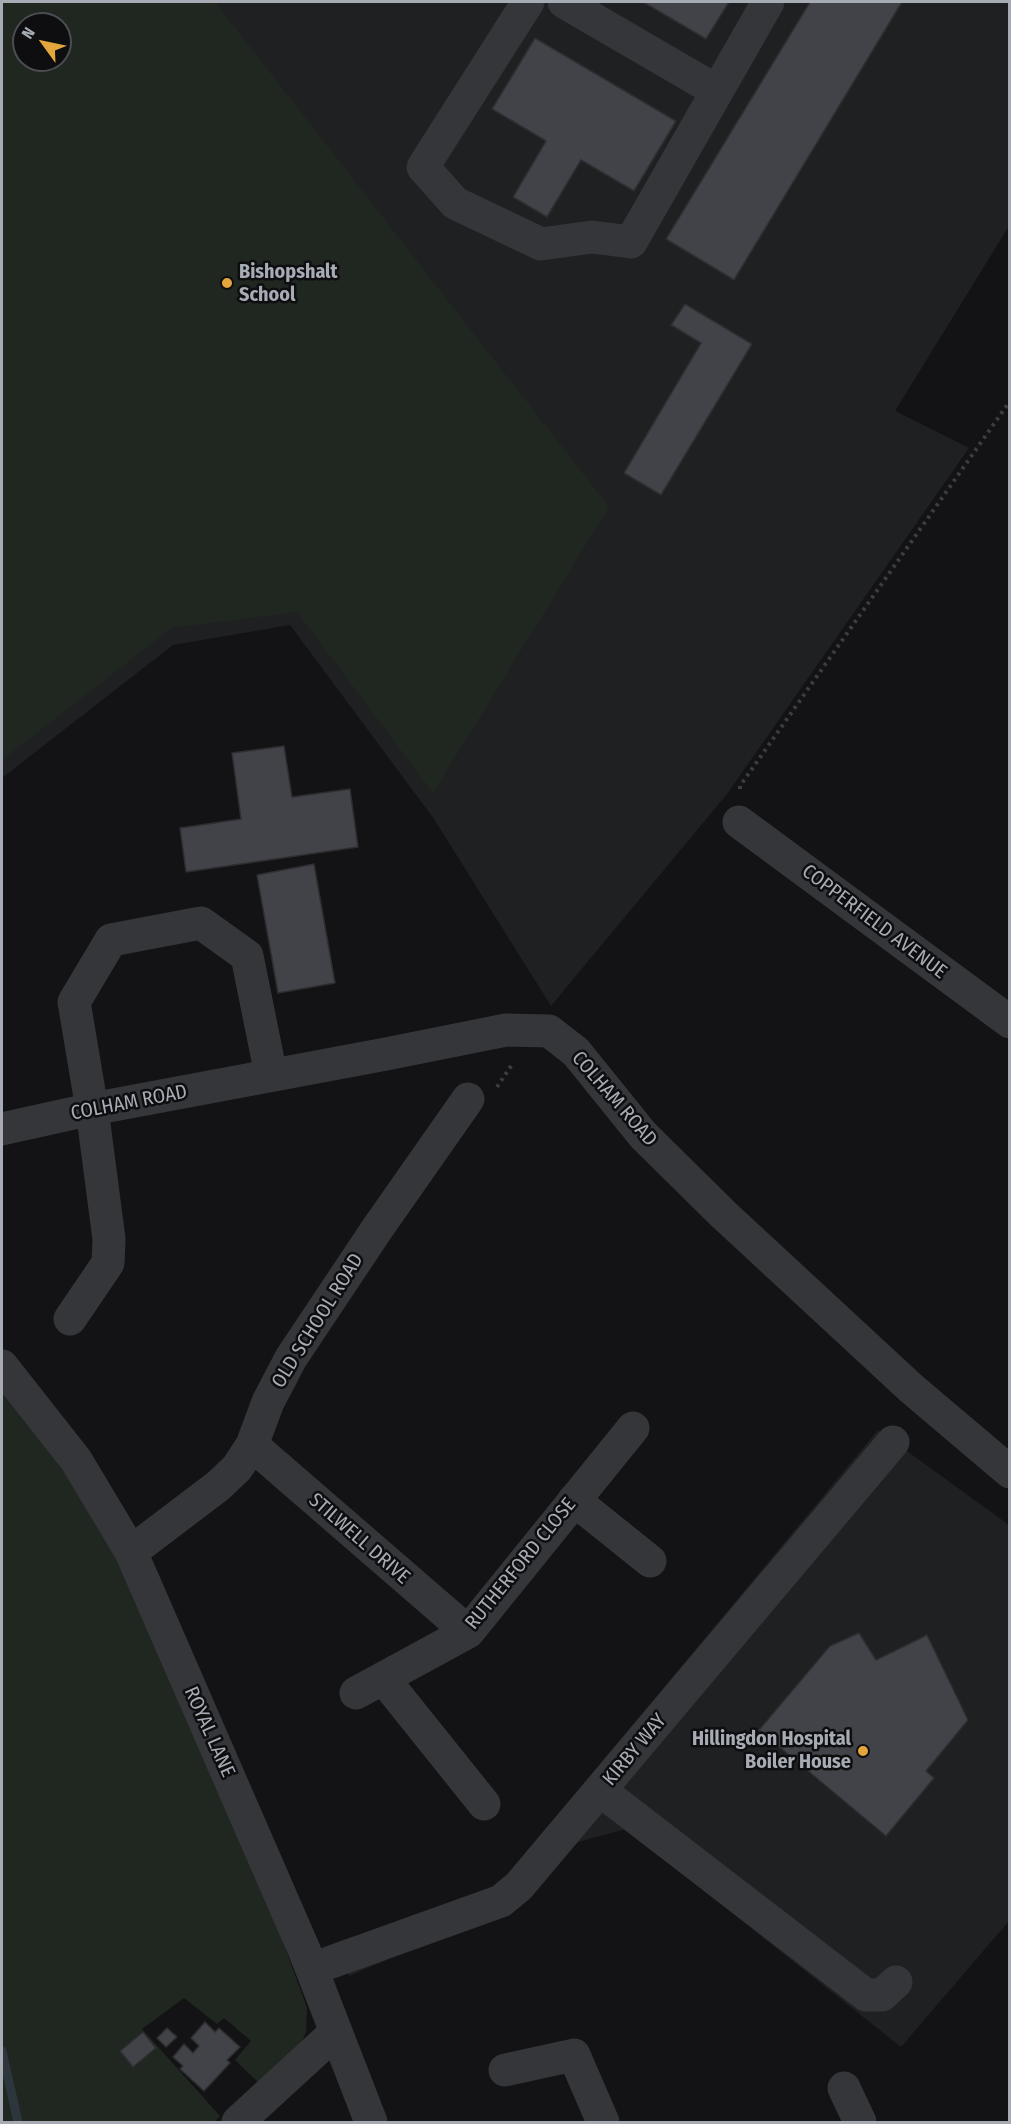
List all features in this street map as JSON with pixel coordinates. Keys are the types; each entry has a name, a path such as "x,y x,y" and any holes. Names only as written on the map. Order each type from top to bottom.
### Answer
{"street":[{"path":"528,2 423,167 455,203 541,244 592,237 631,242 768,2"},
{"path":"564,2 717,91"},
{"name":"COPPERFIELD AVENUE","path":"739,822 1010,1022"},
{"path":"70,1319 108,1263 109,1239 92,1109 74,1002 111,940 201,923 247,956 271,1075"},
{"name":"COLHAM ROAD","path":"2,1130 92,1109 506,1030 549,1031 576,1052 643,1135 723,1214 912,1389 1010,1472"},
{"name":"OLD SCHOOL ROAD","path":"131,1552 218,1486 237,1468 252,1445 268,1402 291,1358 376,1229 468,1099"},
{"name":"ROYAL LANE","path":"2,1365 76,1460 131,1552 312,1969 372,2122"},
{"name":"RUTHERFORD CLOSE","path":"484,1804 369,1685 468,1632 633,1428"},
{"name":"KIRBY WAY","path":"312,1969 501,1901 519,1886 893,1442"},
{"name":"STILWELL DRIVE","path":"252,1445 468,1632"},
{"path":"574,1500 650,1561"},
{"path":"601,1791 866,1995 882,1995 896,1982"},
{"path":"238,2122 336,2032"},
{"path":"505,2070 574,2055 603,2122"},
{"path":"844,2088 860,2122"}],"path":[{"path":"739,822 740,786 1010,401"},
{"path":"468,1099 492,1095 517,1056 526,1030"}],"shaded area":[{"path":"2,2 1009,2 1009,226 895,411 969,448 727,794 551,1006 434,819 290,625 173,645 2,778"},
{"name":"Bishopshalt School","path":"2,2 215,2 609,507 433,793 297,612 172,628 2,760"},
{"path":"2,1366 76,1460 278,1928 307,2008 306,2032 300,2046 263,2087 235,2060 251,2041 224,2018 217,2024 184,1998 142,2029 220,2116 214,2122 2,2122"},
{"path":"878,1430 1009,1525 1010,1732 1007,1736 1010,1738 1009,1921 901,2047 626,1829 578,1842 520,1903 349,1976 334,1943 497,1888"}],"building":[{"path":"643,2 729,2 706,39"},
{"path":"810,2 902,2 734,280 666,239"},
{"path":"535,38 676,121 634,191 581,160 547,217 513,197 546,141 492,109"},
{"path":"685,304 752,344 661,495 624,473 701,343 671,325"},
{"path":"284,746 292,797 350,789 358,847 186,872 180,828 241,819 232,753"},
{"path":"314,864 335,983 278,993 257,875"},
{"name":"Hillingdon Hospital Boiler House","path":"859,1633 876,1660 927,1635 968,1720 926,1771 934,1778 886,1836 759,1730 830,1646"},
{"path":"205,2022 215,2032 219,2028 240,2047 227,2060 230,2063 204,2091 180,2069 183,2066 173,2057 184,2044 193,2053 199,2046 191,2038"},
{"path":"167,2028 177,2037 166,2047 157,2038"},
{"path":"143,2032 156,2048 133,2067 120,2051"}],"waterway":[{"path":"2,2051 18,2122"}],"place":[{"name":"Bishopshalt School","path":"227,283"},
{"name":"Hillingdon Hospital Boiler House","path":"863,1751"}]}
